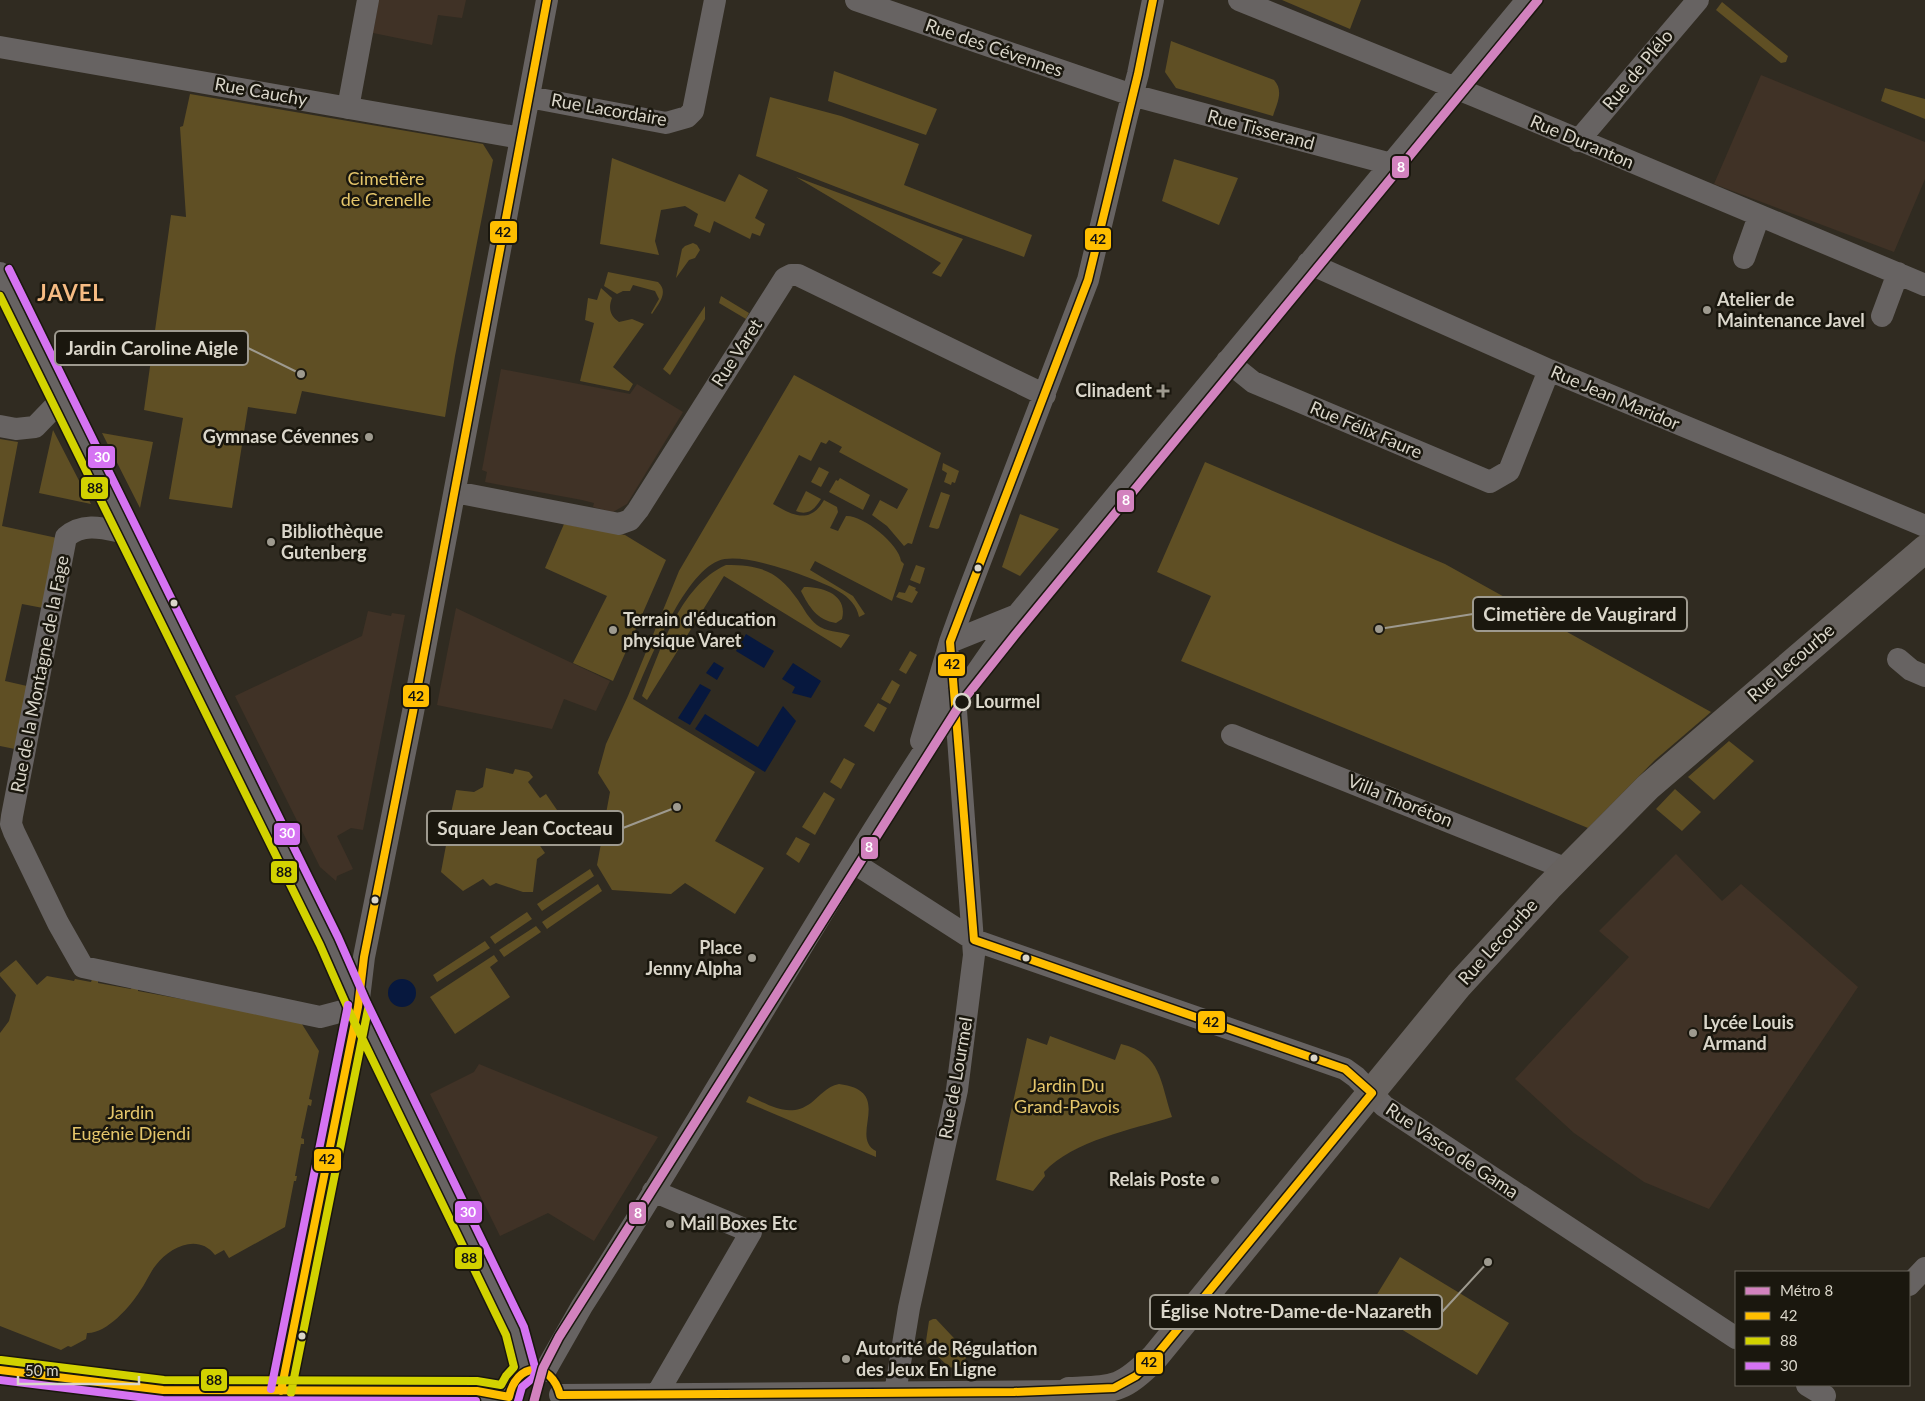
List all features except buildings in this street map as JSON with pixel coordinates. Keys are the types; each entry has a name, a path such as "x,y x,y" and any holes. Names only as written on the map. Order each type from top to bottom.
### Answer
{"main road":[{"name":"Rue Lecourbe","path":"1069,1396 1124,1385 1138,1374 1154,1358 1459,985 1567,868 1648,787 1925,549"}],"street":[{"path":"348,108 368,0"},
{"path":"281,1391 358,1007 364,957 415,702 547,0"},
{"name":"Rue Lacordaire","path":"529,97 666,123 687,117 693,111 715,0"},
{"name":"Rue des Cévennes","path":"856,0 1132,95"},
{"name":"Rue de Lourmel","path":"895,1393 909,1308 957,1090 974,955 961,760 950,642 1088,280 1138,74 1153,0"},
{"name":"Rue Duranton","path":"1240,0 1925,285"},
{"path":"535,1371 653,1191 919,758 974,674 1017,615 1526,0"},
{"name":"Rue de Plélo","path":"1578,141 1698,0"},
{"name":"Rue Cauchy","path":"0,47 521,138"},
{"name":"Rue Tisserand","path":"1132,95 1391,164"},
{"path":"1744,258 1759,216"},
{"name":"Rue Jean Maridor","path":"1308,263 1549,370 1925,526"},
{"path":"0,273 329,941 358,1007 535,1371"},
{"path":"1882,316 1898,273"},
{"name":"Rue Varet","path":"454,492 619,524 630,520 785,278 791,275 798,275 1045,395"},
{"name":"Rue Félix Faure","path":"1227,361 1253,382 1490,482 1509,471 1549,370"},
{"path":"0,426 16,429 35,427 62,399"},
{"name":"Rue de la Montagne de la Fage","path":"127,533 94,526 72,531 66,537 12,816 11,824 14,832 58,922 84,966 320,1017 358,1007"},
{"path":"950,642 1017,615"},
{"path":"950,642 964,648 974,674"},
{"path":"919,758 950,642"},
{"path":"1898,659 1912,670 1925,676"},
{"name":"Villa Thoréton","path":"1232,735 1567,868"},
{"path":"919,758 961,760"},
{"name":"Rue Vasco de Gama","path":"854,863 974,940 1344,1069 1356,1077 1384,1106 1735,1337"},
{"path":"653,1191 751,1232 657,1394"},
{"path":"1910,1284 1925,1268"},
{"path":"0,1370 162,1390 477,1391 510,1399 512,1384 519,1375 535,1371 553,1378 558,1385 559,1398 657,1394 1014,1392 1069,1396"}],"shaded area":[{"path":"379,0 466,0 462,18 438,15 432,45 373,33"},
{"path":"1761,75 1925,142 1925,179 1894,252 1714,184"},
{"path":"501,369 630,394 637,384 683,412 627,504 613,512 593,507 594,503 582,500 485,482 487,472 482,470"},
{"path":"456,608 610,681 596,711 564,699 552,729 437,705"},
{"path":"368,611 391,616 392,613 405,615 363,830 351,828 337,836 353,869 337,876 336,881 320,867 235,696 362,636"},
{"name":"Lycée Louis Armand","path":"1676,854 1722,901 1741,884 1858,987 1709,1209 1644,1182 1574,1133 1515,1079 1629,957 1599,931"},
{"path":"479,1064 658,1137 594,1241 548,1213 500,1236 430,1094 474,1072"}],"green space":[{"path":"1282,0 1361,0 1350,29"},
{"path":"1722,2 1788,56 1786,62 1781,63 1716,10"},
{"path":"1171,41 1274,80 1279,88 1279,93 1273,116 1176,88 1165,72"},
{"path":"834,71 937,109 926,135 828,101"},
{"path":"1885,88 1925,99 1925,119 1881,101"},
{"name":"Cimetière de Grenelle","path":"190,94 483,144 493,160 445,417 302,391 296,414 248,407 232,508 169,499 183,418 144,410 171,215 186,217 180,127 183,126"},
{"path":"770,97 841,116 919,144 904,185 1032,235 1024,257 756,156"},
{"path":"612,158 725,202 739,174 768,190 755,218 765,224 760,236 752,233 750,239 714,221 710,233 694,226 698,214 685,206 661,210 655,241 659,255 600,244"},
{"path":"1174,159 1238,178 1219,225 1162,201"},
{"path":"796,177 963,239 941,277 932,273 941,263"},
{"path":"693,243 700,250 695,258 689,260 676,278 682,249"},
{"path":"608,272 658,282 663,290 663,294 652,314 659,299 655,291 633,285 630,291 623,291 617,294 604,286"},
{"path":"601,288 612,298 611,312 616,320 619,322 632,319 644,324 613,367 633,384 629,391 580,381 594,323 585,320 588,298 597,300"},
{"path":"721,296 749,313 746,319 719,303"},
{"path":"705,306 705,319 670,375 663,369"},
{"path":"794,375 941,453 912,544 908,543 904,546 887,526 872,515 880,500 897,509 908,489 839,452 842,447 829,440 826,444 821,442 811,461 799,455 773,504 787,512 800,516 813,513 824,500 837,507 838,512 830,528 838,531 846,516 861,520 879,532 894,547 904,564 892,601 815,561 810,570 853,596 865,614 859,617 852,602 839,591 776,566 750,560 727,559 718,561 705,570 692,584 668,622 633,699 755,772 715,841 764,868 735,914 685,883 671,894 612,890 597,865 602,838 612,831 605,819 610,792 598,773 606,744 628,696 679,571"},
{"path":"53,430 91,504 39,493"},
{"path":"102,433 153,442 140,508"},
{"path":"0,439 18,442 2,526 57,538 43,608 22,604 5,681 27,686 15,749 0,746"},
{"path":"1205,462 1445,564 1711,712 1655,760 1588,828 1181,661 1211,596 1157,572"},
{"path":"943,463 959,471 955,483 952,482 951,485 944,482 947,473 942,470"},
{"path":"819,467 829,472 821,487 811,482"},
{"path":"840,478 870,495 863,510 829,492 836,480 838,481"},
{"path":"806,491 821,499 811,511 804,513 796,511"},
{"path":"941,492 950,495 939,528 937,529 929,527"},
{"path":"1020,514 1059,529 1020,576 1002,567"},
{"name":"Terrain d'éducation physique Varet","path":"564,524 625,535 666,560 613,681 573,663 607,596 545,568"},
{"path":"726,565 759,568 776,576 791,590 809,617 817,625 824,629 850,635 841,648 724,576 647,700 642,696 673,622 696,588 710,575"},
{"path":"916,565 925,568 920,584 910,580"},
{"path":"909,585 916,588 915,590 918,592 912,603 896,597 899,592 905,593"},
{"path":"804,587 826,591 838,598 843,611 842,619 836,623 824,619 814,612 801,591"},
{"path":"910,651 917,655 906,674 899,670"},
{"path":"892,680 900,685 890,704 881,699"},
{"path":"878,703 887,708 874,732 864,726"},
{"path":"1729,741 1754,761 1714,800 1688,777"},
{"path":"844,758 855,764 841,789 830,782"},
{"path":"486,768 513,774 515,769 529,772 533,777 528,782 540,798 546,794 557,810 541,821 546,829 534,837 545,853 537,859 533,892 523,892 496,883 490,886 483,879 463,891 441,872 447,840 443,838 446,825 443,824 444,817 450,818 456,790 474,792 483,787"},
{"path":"1675,789 1701,812 1682,831 1656,809"},
{"path":"824,792 835,799 815,835 802,827"},
{"path":"796,837 810,844 799,863 786,854"},
{"path":"590,869 594,876 542,911 537,904"},
{"path":"598,884 602,891 547,929 542,922"},
{"path":"527,912 532,919 495,944 490,937"},
{"path":"536,926 541,932 504,957 499,950"},
{"path":"485,941 490,948 437,982 433,975"},
{"path":"494,955 498,961 490,967 510,997 455,1034 430,997"},
{"name":"Jardin Eugénie Djendi","path":"16,960 37,985 47,976 74,981 75,979 91,982 92,979 98,980 98,983 131,989 132,986 138,988 138,991 300,1021 319,1051 309,1099 312,1100 311,1106 308,1105 301,1138 304,1139 304,1144 301,1144 295,1176 297,1176 296,1181 294,1181 285,1227 229,1258 224,1250 215,1255 208,1248 201,1245 184,1245 176,1248 156,1265 124,1312 102,1329 87,1333 86,1339 61,1350 0,1326 0,1033 9,1021 16,995 0,976 0,973"},
{"name":"Jardin Du Grand-Pavois","path":"1050,1036 1115,1060 1121,1044 1145,1055 1157,1071 1172,1117 1104,1137 1071,1152 1056,1161 1044,1172 1045,1176 1033,1191 996,1180 1027,1038 1047,1045"},
{"path":"839,1084 856,1088 865,1095 868,1105 866,1136 869,1144 876,1151 876,1157 746,1102 749,1096 780,1109 795,1110 803,1108 827,1089"},
{"path":"1400,1257 1509,1323 1477,1375 1368,1309"},
{"path":"936,1319 967,1352 966,1359 960,1366 949,1367 929,1348 926,1341 929,1321"}],"water":[{"path":"746,634 774,651 764,668 736,651"},
{"path":"714,662 724,668 717,680 706,673"},
{"path":"793,663 821,681 811,698 792,693 795,687 782,679"},
{"path":"700,684 711,690 690,725 678,718"},
{"path":"783,706 796,721 765,772 695,729 705,714 758,747"},
{"path":"402,979 412,983 416,993 412,1003 402,1007 392,1003 388,993 392,983"}],"metro line":[{"name":"8","path":"534,1401 543,1368 559,1337 961,703 1538,0"}],"transit line":[{"name":"42","path":"281,1391 358,1007 364,957 413,712 547,0"},
{"name":"42","path":"0,1370 163,1390 477,1391 509,1397 513,1385 519,1377 526,1372 534,1370 542,1371 549,1376 556,1384 560,1395 1014,1392 1114,1388 1136,1376 1154,1358 1372,1093 1345,1069 974,940 950,642 1088,280 1138,74 1153,0"},
{"name":"30","path":"9,269 338,937 367,1003 524,1327 536,1371 533,1378 522,1387 518,1401"},
{"name":"88","path":"0,296 320,945 349,1011 506,1335 514,1367 501,1385 477,1381 164,1380 1,1360"},
{"name":"30","path":"271,1389 348,1005"},
{"name":"88","path":"291,1393 368,1009"},
{"name":"30","path":"0,1380 163,1400 476,1401"}],"place":[{"name":"Atelier de Maintenance Javel","path":"1707,310"},
{"name":"Jardin Caroline Aigle","path":"301,374"},
{"name":"Clinadent","path":"1163,391"},
{"name":"Gymnase Cévennes","path":"369,437"},
{"name":"Bibliothèque Gutenberg","path":"271,542"},
{"name":"Cimetière de Vaugirard","path":"1379,629"},
{"name":"Terrain d'éducation physique Varet","path":"613,630"},
{"name":"Lourmel","path":"962,702"},
{"name":"Square Jean Cocteau","path":"677,807"},
{"name":"Place Jenny Alpha","path":"752,958"},
{"name":"Lycée Louis Armand","path":"1693,1033"},
{"name":"Relais Poste","path":"1215,1180"},
{"name":"Mail Boxes Etc","path":"670,1224"},
{"name":"Église Notre-Dame-de-Nazareth","path":"1488,1262"},
{"name":"Autorité de Régulation des Jeux En Ligne","path":"846,1359"}],"district":[{"name":"JAVEL","path":"71,293"}]}
